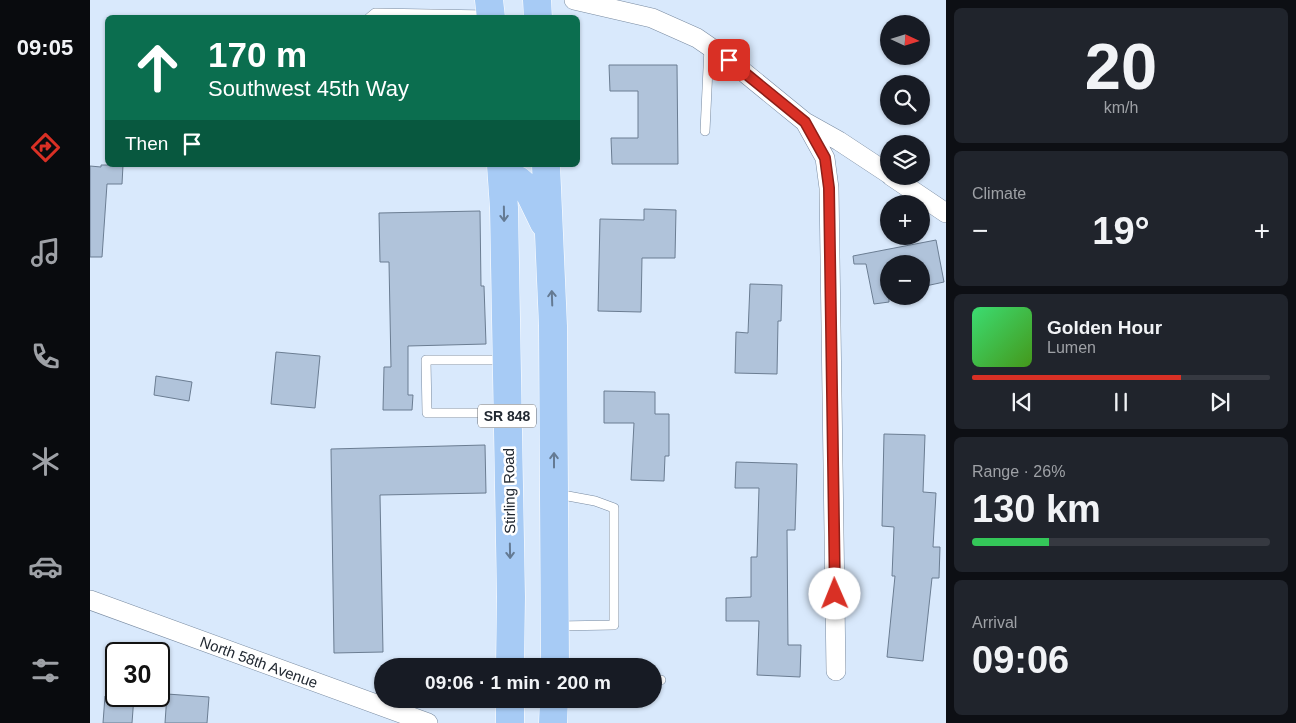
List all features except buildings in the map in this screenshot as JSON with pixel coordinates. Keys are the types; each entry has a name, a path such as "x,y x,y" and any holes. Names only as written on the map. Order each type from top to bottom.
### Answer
{"main road":[{"path":"537,0 538,15"},
{"name":"SR 848","path":"546,167 553,326 555,658"},
{"path":"501,171 518,180 527,188 549,234"},
{"name":"Stirling Road","path":"501,171 511,597 510,658"},
{"path":"510,708 510,723"},
{"path":"553,723 554,708"}],"street":[{"path":"574,0 652,18 697,38 805,122 839,141 880,168"},
{"path":"805,122 825,158 829,188 836,671"},
{"path":"904,185 946,214"},
{"name":"North 58th Avenue","path":"90,600 428,723"}],"lane":[{"path":"373,15 375,13 490,11"},
{"path":"705,131 709,46"},
{"path":"506,360 426,360 427,413 507,413"},
{"path":"554,493 594,500 614,508 614,625 555,626"}],"route":[{"path":"729,60 805,122 825,158 829,188 835,594"}]}
